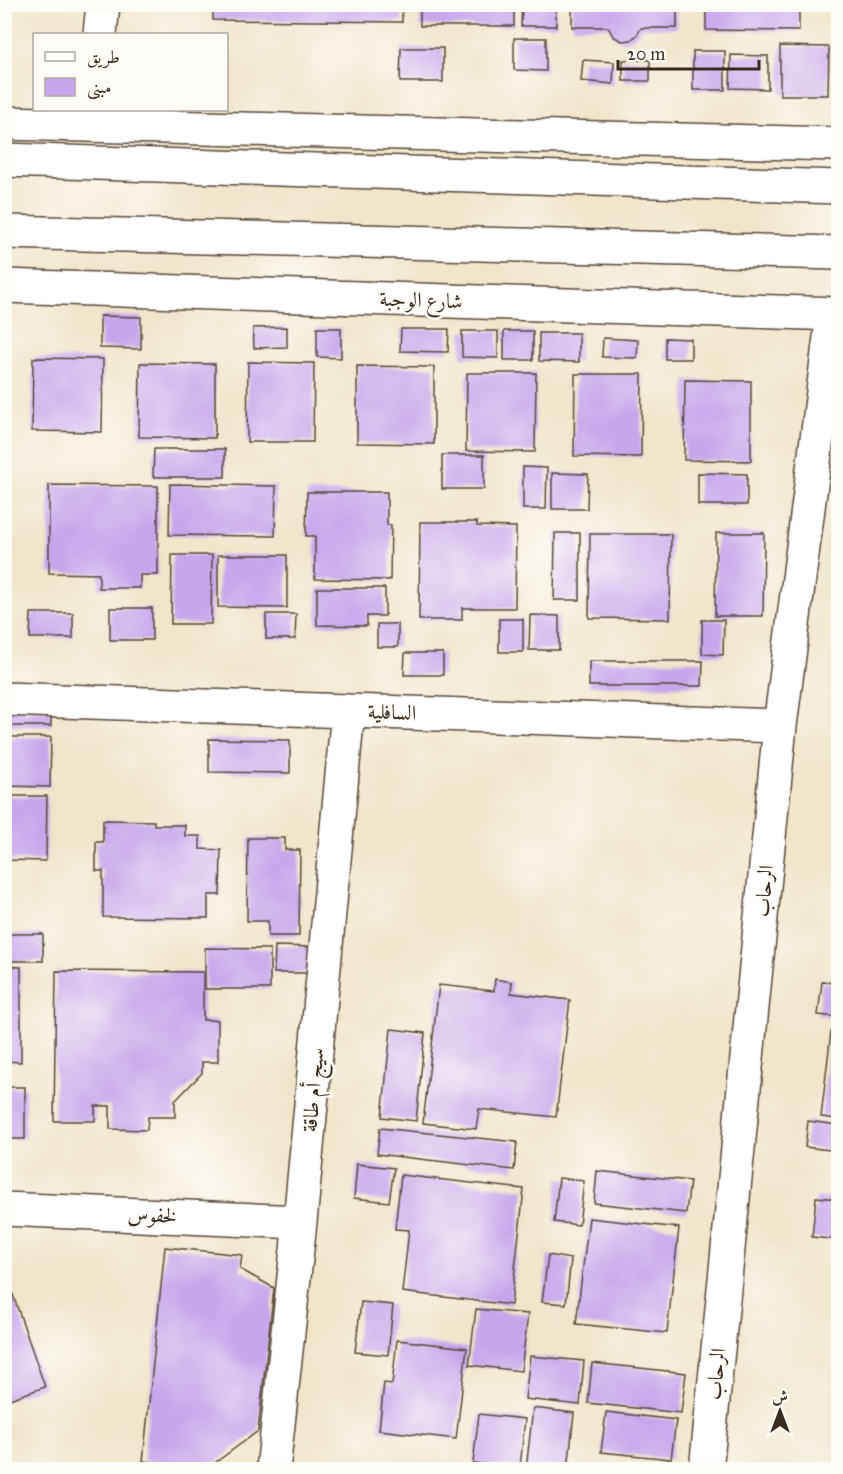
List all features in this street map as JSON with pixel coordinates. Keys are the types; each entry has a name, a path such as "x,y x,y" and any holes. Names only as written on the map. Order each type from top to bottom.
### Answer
{"street":[{"path":"100,33 103,4"},
{"path":"4,123 91,118 838,144"},
{"path":"4,160 838,187"},
{"path":"4,231 838,253"},
{"name":"شارع الوجبة","path":"4,286 836,314"},
{"name":"الرحاب","path":"706,1470 780,726 836,314"},
{"name":"السافلية","path":"4,699 780,726"},
{"name":"سيج أم طاقة","path":"273,1470 300,1222 348,711"},
{"name":"لخفوس","path":"4,1209 300,1222"}],"building":[{"path":"213,4 402,4 402,22 213,20"},
{"path":"420,4 514,4 514,26 420,26"},
{"path":"522,4 556,4 556,26 521,26"},
{"path":"572,4 677,4 677,28 641,28 631,40 622,41 613,36 608,27 572,27"},
{"path":"706,4 799,4 799,31 706,30"},
{"path":"834,5 838,5 838,20 834,20"},
{"path":"514,38 546,38 546,71 514,70"},
{"path":"780,46 829,47 828,95 780,95"},
{"path":"401,48 443,48 443,82 400,82"},
{"path":"693,51 725,51 725,90 693,90"},
{"path":"731,55 768,56 768,89 730,88"},
{"path":"583,60 614,62 613,84 581,81"},
{"path":"623,60 650,60 650,81 623,81"},
{"path":"100,316 141,317 141,349 100,348"},
{"path":"287,327 287,347 254,348 253,328"},
{"path":"317,328 341,328 341,358 317,357"},
{"path":"401,329 449,329 448,352 400,351"},
{"path":"462,331 498,331 498,358 462,357"},
{"path":"504,331 533,331 533,360 504,360"},
{"path":"539,333 579,333 579,362 539,361"},
{"path":"603,338 638,340 637,358 602,357"},
{"path":"665,338 691,339 691,359 665,359"},
{"path":"33,358 103,359 102,432 32,431"},
{"path":"248,362 314,363 313,442 247,442"},
{"path":"140,363 215,364 215,438 139,437"},
{"path":"357,366 434,367 434,444 357,443"},
{"path":"467,373 536,373 535,452 466,451"},
{"path":"575,374 642,374 641,457 574,456"},
{"path":"685,380 751,381 751,461 684,460"},
{"path":"154,449 225,449 225,477 153,477"},
{"path":"442,455 484,455 484,489 442,489"},
{"path":"523,467 547,468 546,509 523,509"},
{"path":"552,473 588,474 587,509 552,509"},
{"path":"698,473 747,474 747,505 698,505"},
{"path":"170,484 276,486 275,536 169,535"},
{"path":"49,485 158,486 158,575 140,575 140,588 99,588 99,574 49,573"},
{"path":"307,492 387,492 387,525 391,525 390,580 315,579 315,536 306,536"},
{"path":"420,522 477,522 477,526 516,527 515,608 462,608 462,620 419,620"},
{"path":"555,533 580,533 580,600 554,600"},
{"path":"716,533 764,533 763,616 715,616"},
{"path":"590,534 671,534 670,619 589,618"},
{"path":"172,555 212,555 211,624 171,624"},
{"path":"218,555 287,555 287,608 218,607"},
{"path":"317,588 385,588 385,616 367,616 367,626 317,625"},
{"path":"110,608 152,608 152,640 110,640"},
{"path":"31,613 73,613 73,638 30,638"},
{"path":"266,614 296,614 295,639 266,639"},
{"path":"530,615 559,616 559,650 529,650"},
{"path":"499,619 523,619 523,652 499,652"},
{"path":"702,620 724,620 723,655 702,654"},
{"path":"377,624 398,624 398,647 377,647"},
{"path":"405,653 443,653 443,675 404,675"},
{"path":"589,661 703,661 702,686 589,686"},
{"path":"4,710 51,710 51,726 4,726"},
{"path":"4,737 51,737 50,787 4,786"},
{"path":"209,739 290,740 290,773 209,772"},
{"path":"4,796 47,796 46,861 4,860"},
{"path":"103,820 154,821 154,825 185,825 185,836 200,836 200,849 221,850 220,895 208,895 208,918 103,917 103,871 96,871 96,842 103,842"},
{"path":"248,838 285,838 285,850 300,850 299,936 268,936 268,921 247,921"},
{"path":"8,934 43,934 43,961 8,961"},
{"path":"275,946 316,947 316,973 274,973"},
{"path":"205,948 270,949 270,989 205,989"},
{"path":"4,966 21,967 21,1062 4,1061"},
{"path":"56,971 203,972 203,1020 218,1020 218,1062 202,1062 202,1073 175,1101 175,1117 148,1117 147,1130 110,1129 110,1106 95,1106 95,1121 54,1121"},
{"path":"495,979 512,982 511,993 570,1000 556,1117 479,1109 476,1129 423,1123 439,985 494,991"},
{"path":"822,982 838,983 838,1017 818,1015"},
{"path":"391,1029 425,1033 416,1121 382,1117"},
{"path":"831,1032 838,1033 838,1119 821,1117"},
{"path":"4,1087 25,1087 25,1139 4,1139"},
{"path":"808,1121 838,1125 838,1151 805,1147"},
{"path":"380,1128 517,1142 514,1170 377,1154"},
{"path":"357,1164 394,1168 389,1202 354,1198"},
{"path":"597,1171 690,1181 686,1213 594,1203"},
{"path":"401,1175 524,1189 511,1305 402,1292 409,1230 395,1229"},
{"path":"559,1178 584,1181 579,1225 554,1222"},
{"path":"816,1197 838,1199 838,1240 812,1237"},
{"path":"589,1218 679,1228 667,1333 576,1324"},
{"path":"165,1247 242,1255 240,1269 274,1288 258,1431 208,1468 143,1461"},
{"path":"548,1255 571,1259 566,1304 542,1302"},
{"path":"4,1269 45,1387 4,1401"},
{"path":"361,1302 393,1305 388,1355 355,1352"},
{"path":"476,1309 528,1314 521,1371 469,1365"},
{"path":"397,1340 467,1348 456,1439 379,1430 384,1383 392,1384"},
{"path":"530,1356 584,1361 580,1405 525,1399"},
{"path":"592,1363 686,1373 681,1413 588,1403"},
{"path":"533,1408 574,1413 568,1470 526,1470"},
{"path":"606,1412 676,1420 671,1459 601,1452"},
{"path":"479,1414 525,1419 520,1468 473,1463"}]}
